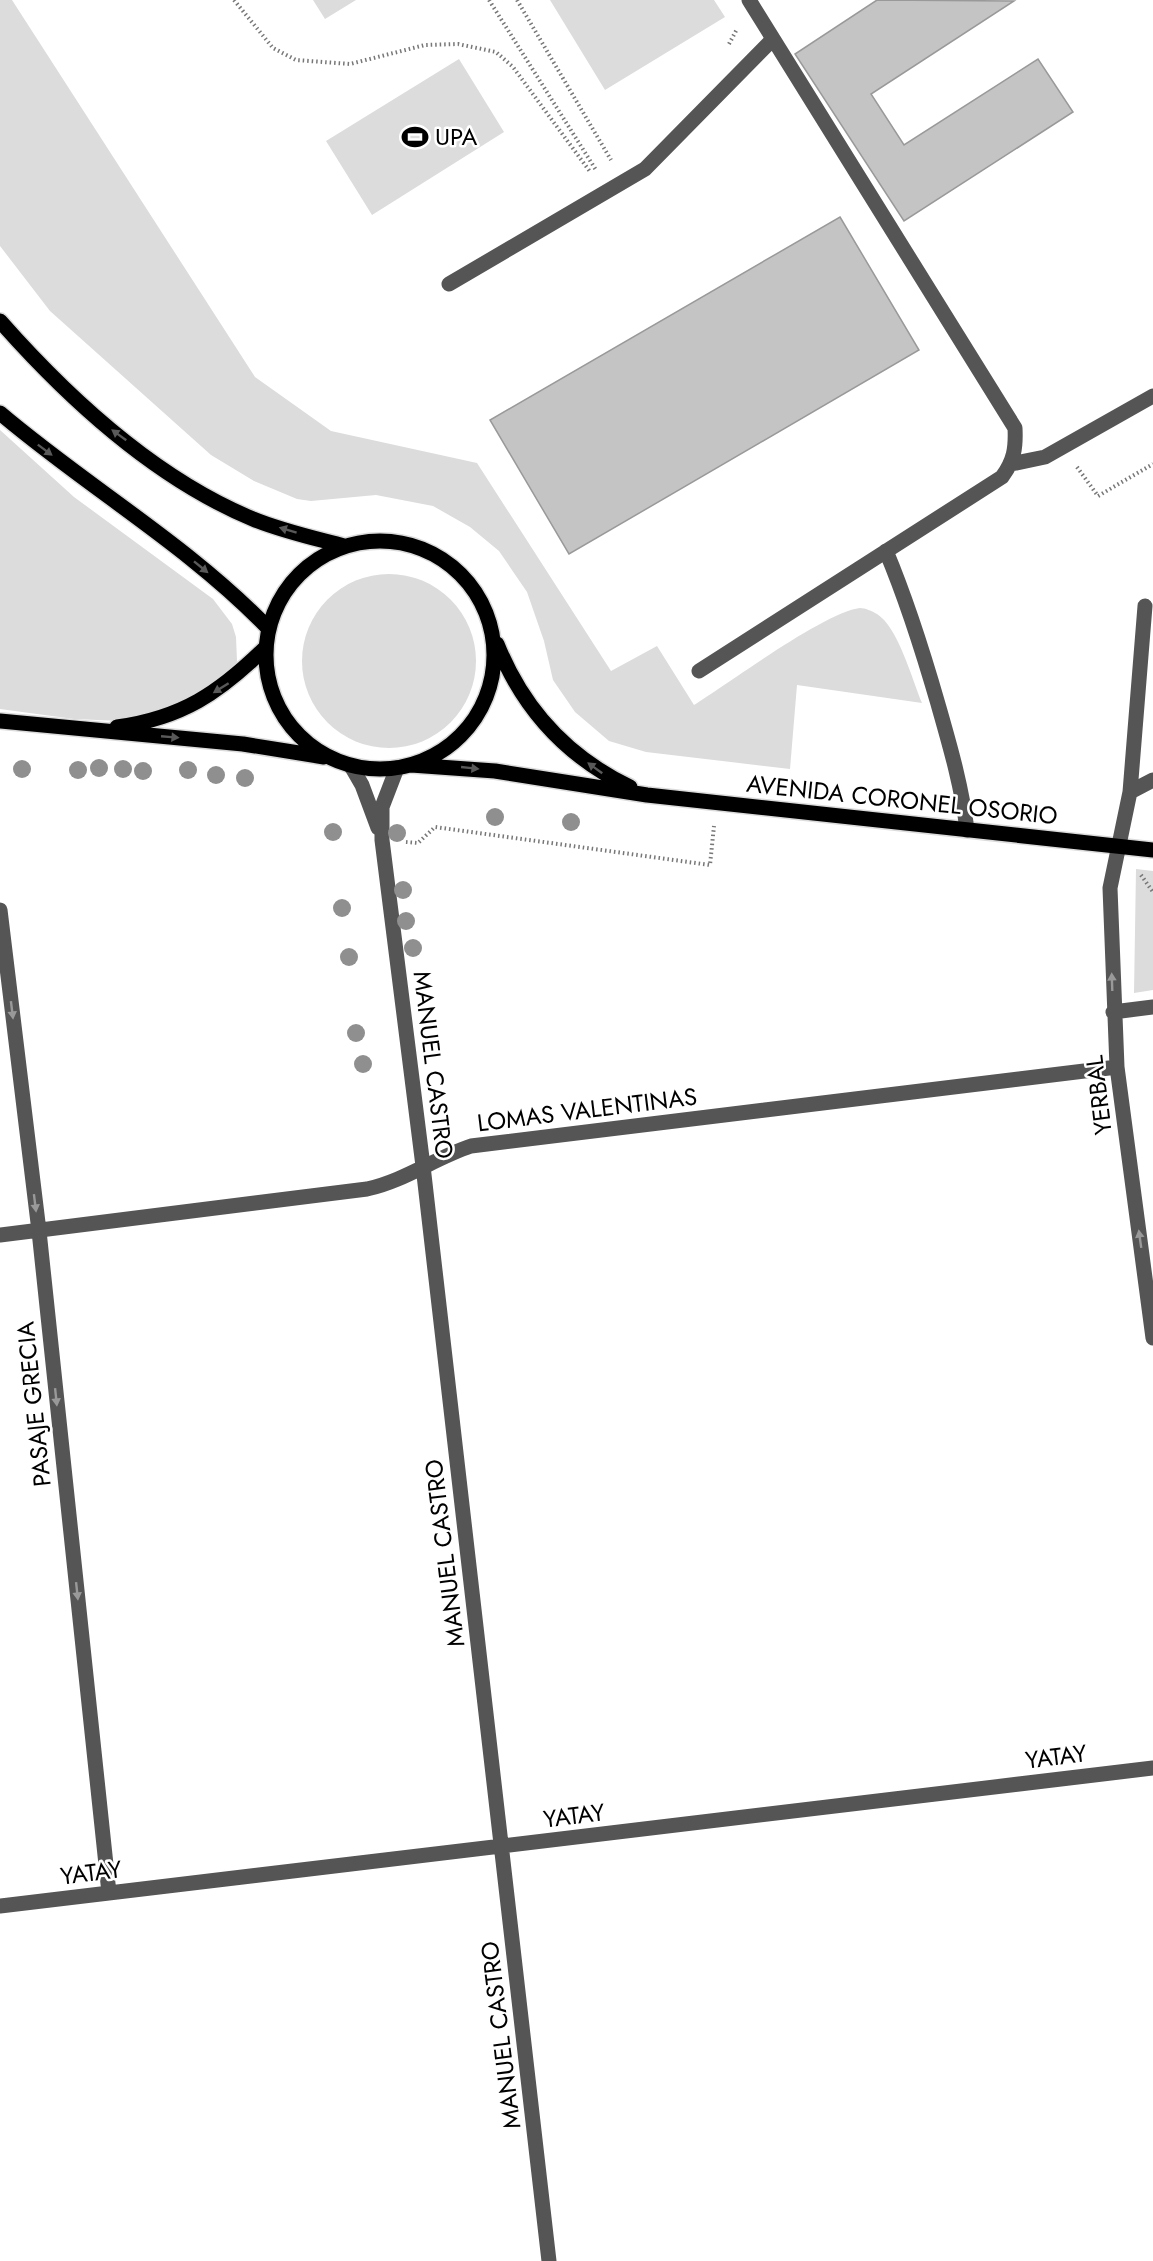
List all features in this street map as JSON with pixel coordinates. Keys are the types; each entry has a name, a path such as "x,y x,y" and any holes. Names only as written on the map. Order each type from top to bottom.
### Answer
{"main road":[{"path":"0,321 41,368 94,417 152,460 206,494 252,518 344,546"},
{"path":"0,413 31,439 197,563 236,596 268,628"},
{"name":"AVENIDA CORONEL OSORIO","path":"344,546 375,540 406,544 436,556 461,574 480,600 509,673 534,712 566,747 604,774 646,795"},
{"path":"333,759 304,741 281,714 268,683 265,648 268,628 278,600 295,577 317,558 344,546"},
{"path":"404,767 443,751 469,728 487,698 494,664 492,629"},
{"path":"91,730 141,724 188,708 230,683 265,648"},
{"path":"0,721 243,744 333,759"},
{"name":"AVENIDA CORONEL OSORIO","path":"333,759 351,766 374,770 404,767 495,771 646,795 1153,850"}],"street":[{"path":"699,672 1002,477 1011,464 1016,447 1015,429 748,0"},
{"path":"449,284 645,170 773,39"},
{"path":"1011,464 1045,457 1153,396"},
{"path":"886,551 909,607 936,698 963,793 967,830"},
{"name":"YERBAL","path":"1144,606 1130,792 1110,888 1113,1012 1117,1067 1148,1269 1153,1338"},
{"name":"MANUEL CASTRO","path":"351,766 366,795 382,840"},
{"name":"MANUEL CASTRO","path":"404,767 382,807 382,840 423,1166 549,2261"},
{"path":"1130,792 1153,780"},
{"name":"PASAJE GRECIA","path":"0,910 39,1231 109,1893"},
{"path":"1113,1012 1153,1007"},
{"name":"LOMAS VALENTINAS","path":"0,1235 367,1189 391,1184 423,1166 471,1146 1117,1067"},
{"name":"YATAY","path":"0,1906 1153,1768"}],"path":[{"path":"234,0 273,48 296,60 350,64 425,45 458,44 496,52 513,67 591,174 621,157"},
{"path":"489,0 596,171"},
{"path":"517,0 612,162"},
{"path":"725,48 737,30 735,21"},
{"path":"1062,447 1098,496 1153,464"},
{"path":"382,840 418,843 435,827 710,865 717,802"}],"shaded area":[{"path":"0,0 12,0 255,377 331,431 477,463 611,671 657,646 694,705 801,635 844,612 862,608 877,614 891,630 904,654 922,703 797,685 790,769 646,752 609,741 575,712 553,680 544,641 527,592 499,551 470,527 433,506 376,495 311,501 297,499 254,481 211,455 50,311 0,246"},
{"path":"313,0 356,0 325,19"},
{"path":"550,0 714,0 725,17 605,90"},
{"name":"UPA","path":"459,59 504,132 372,215 326,141"},
{"path":"0,430 74,497 213,599 232,624 236,637 237,661 234,669 188,703 121,721 74,719 0,709"},
{"path":"389,574 406,575 422,580 451,599 470,628 475,644 475,678 470,694 451,723 422,742 406,747 389,748 372,747 356,742 327,723 308,694 303,678 302,661 303,644 308,628 327,599 356,580 372,575"},
{"path":"1136,869 1153,871 1153,990 1134,993"}],"building":[{"path":"877,0 1014,1 871,94 904,145 1038,59 1073,112 904,221 795,54"},
{"path":"840,217 919,350 569,554 490,420"}],"place":[{"name":"UPA","path":"415,137"}]}
